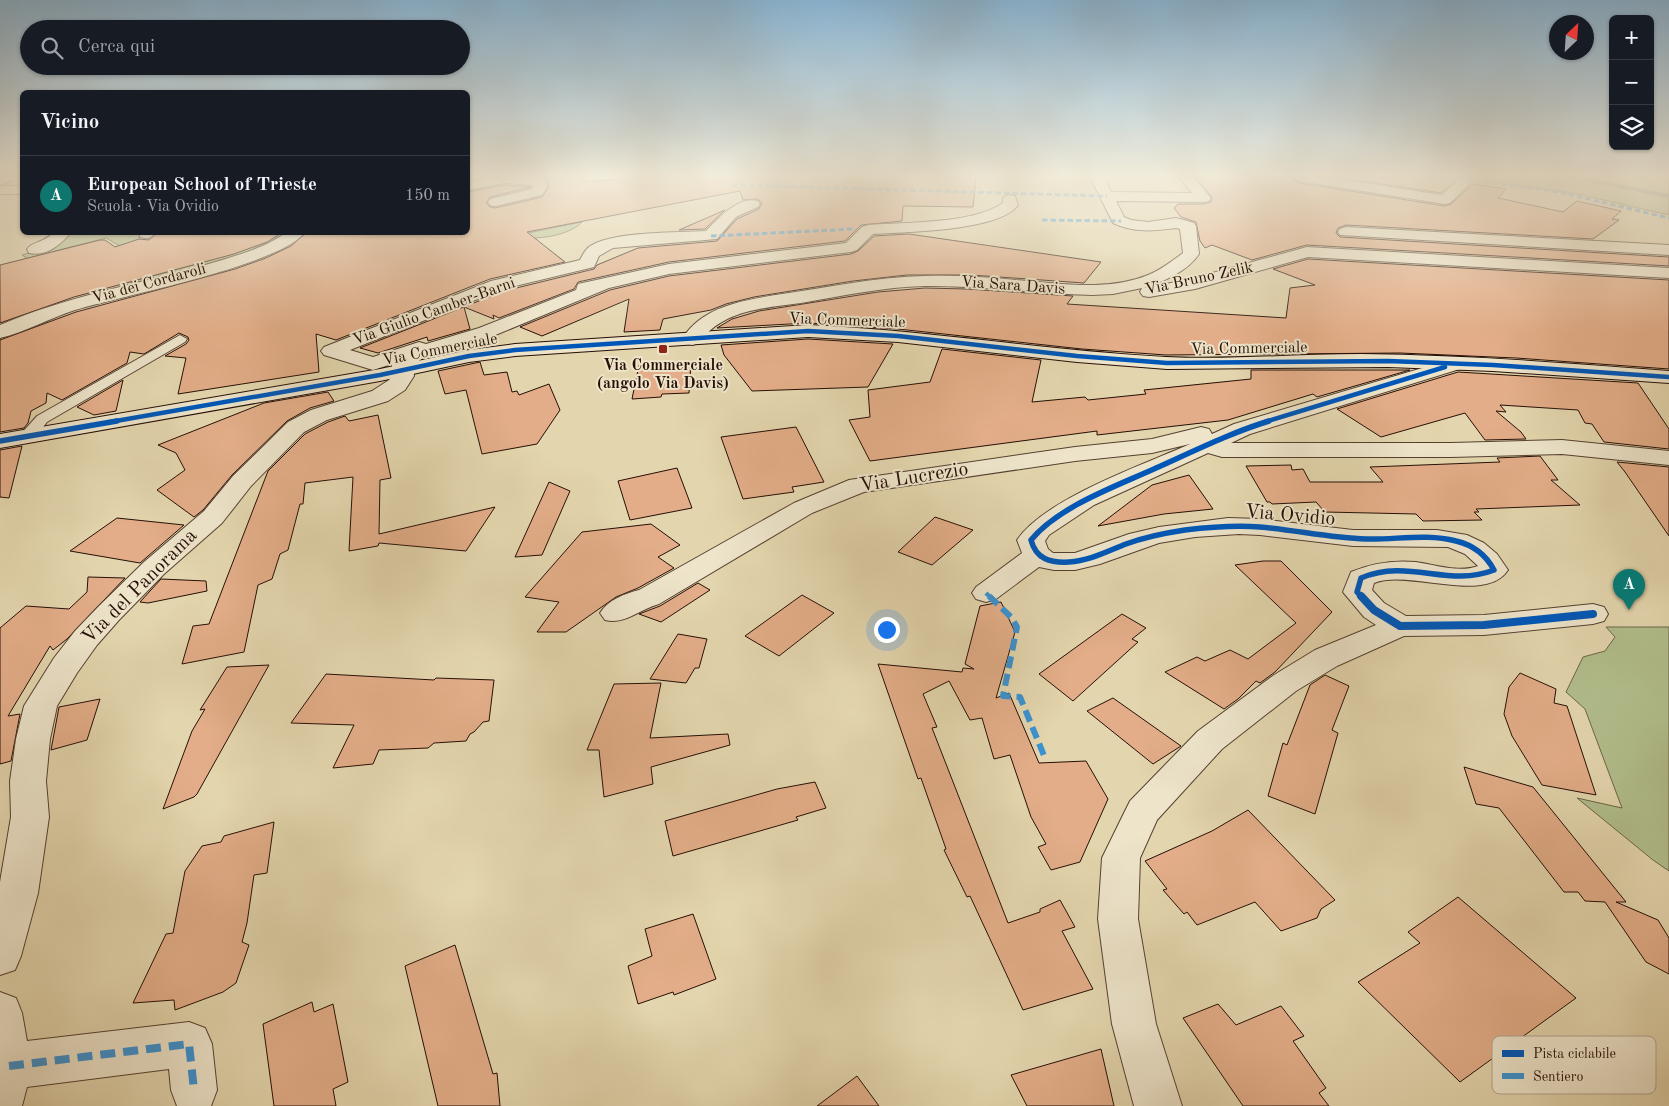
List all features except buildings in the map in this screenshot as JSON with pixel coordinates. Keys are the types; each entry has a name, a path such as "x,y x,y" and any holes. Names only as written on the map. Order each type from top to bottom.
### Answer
{"street":[{"name":"Via Giulio Camber-Barni","path":"366,372 331,351 498,285 588,263 588,256 594,250 611,244 625,241 711,236 717,229"},
{"path":"366,372 562,294 669,269 851,247 868,230 885,229"},
{"name":"Via Sara Davis","path":"692,339 698,328 716,317 740,308 886,284 928,281 1086,291 1120,288 1147,282 1177,268 1191,254 1188,229"},
{"path":"1346,232 1669,250"},
{"path":"35,250 52,244 60,235"},
{"name":"Via dei Cordaroli","path":"187,261 273,235"},
{"name":"Via dei Cordaroli","path":"0,332 33,317 71,305 255,254 279,244 292,235"},
{"name":"Via Bruno Zelik","path":"1086,291 1115,294 1152,292 1216,278 1307,252 1669,273"},
{"name":"Via del Panorama","path":"0,956 18,892 30,817 28,781 33,738 42,706 66,666 86,638 154,568 213,517 242,481 296,428 319,416 380,396 397,385 403,376 402,363 416,354 486,332 601,286"},
{"name":"Via Commerciale","path":"0,441 366,372 402,370 469,356 515,350 760,333 846,332 938,339 1163,362 1226,364 1386,361 1669,377"},
{"path":"986,593 1036,556 1031,540 1040,529 1060,514 1085,500 1242,429 1456,364"},
{"name":"Via Lucrezio","path":"615,612 635,601 649,597 802,508 858,485 1075,454 1152,446 1225,428 1242,429"},
{"path":"1206,446 1222,450 1451,450 1562,447 1669,458"},
{"name":"Via Ovidio","path":"1036,556 1061,563 1088,559 1142,539 1173,532 1217,527 1250,527 1365,539 1454,540 1473,547 1489,558 1494,570 1482,577 1461,579 1404,570 1377,571 1360,578 1357,592 1374,610 1400,626"},
{"path":"1158,1106 1134,1024 1118,919 1121,858 1143,810 1210,740 1285,683 1326,658 1400,626 1484,625 1593,614"},
{"path":"0,1012 4,1085 188,1044 194,1090"}],"lane":[{"path":"26,436 42,419 180,339"}],"green space":[{"path":"549,229 573,229 549,237 529,238 513,236"},
{"path":"66,235 139,235 140,243 183,264 280,236 247,252 187,270 133,283 111,274 38,265 22,255 57,245","holes":["106,238 132,253 55,252"]},
{"path":"1606,627 1669,627 1669,871 1577,798 1622,808 1585,709 1566,692 1583,657 1605,651 1615,637"}],"marked path":[{"path":"711,236 854,229"},
{"path":"986,593 1011,617 1017,627 1003,696 1020,697 1045,758"},
{"path":"9,1066 189,1044 194,1090"}],"cycle path":[{"path":"0,441 380,375 469,356 515,350 808,331 943,340 1077,356 1167,363 1388,361 1493,365 1669,377"},
{"path":"1445,367 1242,429 1085,500 1040,529 1031,540 1035,551 1037,555 1048,561 1068,562 1090,558 1125,544 1159,535 1228,526 1260,527 1353,538 1448,539 1463,543 1479,552 1488,560 1494,570 1470,577 1415,571 1386,571 1361,578 1357,592 1374,610 1400,626 1484,625 1593,614"}],"place":[{"name":"Via Commerciale (angolo Via Davis)","path":"663,349"},
{"name":"European School of Trieste","path":"1629,610"}]}
